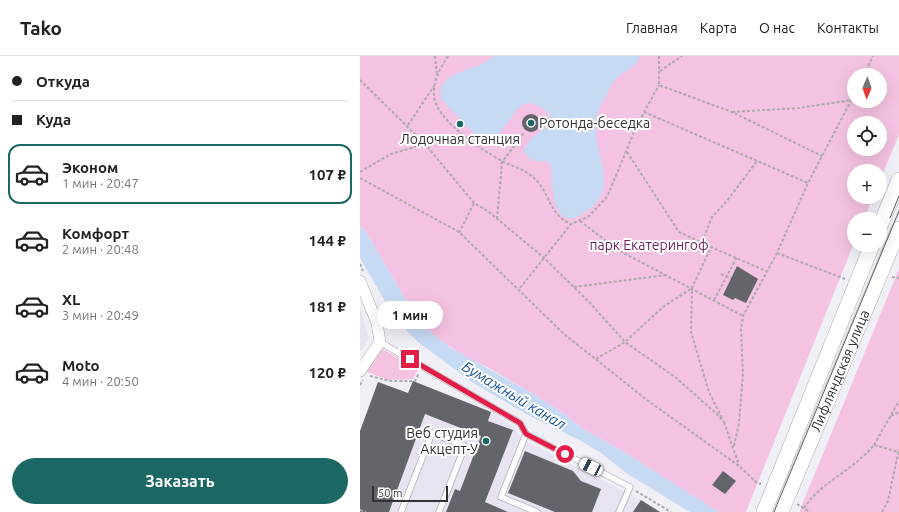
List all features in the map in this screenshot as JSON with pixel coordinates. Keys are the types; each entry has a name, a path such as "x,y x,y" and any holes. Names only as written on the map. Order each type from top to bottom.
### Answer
{"street":[{"path":"886,212 899,180"},
{"name":"Лифляндская улица","path":"781,512 899,230"},
{"name":"Лифляндская улица","path":"764,512 869,252"},
{"path":"360,281 376,323 380,342 363,373"}],"lane":[{"path":"380,342 520,423 526,434 630,487 619,512"},
{"path":"401,512 432,433 465,446 439,512"},
{"path":"526,434 501,497 537,512"}],"path":[{"path":"435,56 437,75 433,97 444,118 475,146 502,162 530,174 540,184 554,212 561,220 571,224"},
{"path":"437,75 448,56"},
{"path":"519,289 543,257 571,224 580,221 598,208 607,197 637,125 659,85 659,56"},
{"path":"660,71 682,56"},
{"path":"867,68 873,56"},
{"path":"360,80 424,144 457,185 474,203 543,257 625,342 675,378 724,422"},
{"path":"407,126 435,85"},
{"path":"659,85 732,112 822,156"},
{"path":"732,112 799,108 847,101"},
{"path":"734,446 743,374 741,329 743,316 777,253 808,183 848,108"},
{"path":"644,112 808,183"},
{"path":"497,220 502,162 524,133"},
{"path":"360,172 391,154 424,144"},
{"path":"627,151 679,232 737,257 767,272"},
{"path":"702,243 712,217 757,161"},
{"path":"360,178 459,233 519,289 564,334 647,400 739,466 757,483 764,486"},
{"path":"459,233 474,203"},
{"path":"580,221 618,250 640,263 668,274 743,316"},
{"path":"711,247 692,288 691,332 709,392 734,446 739,466"},
{"path":"777,253 848,280"},
{"path":"714,300 737,257"},
{"path":"574,288 668,274"},
{"path":"721,274 731,278"},
{"path":"889,276 899,279"},
{"path":"596,359 625,342 663,308 692,288"},
{"path":"363,373 389,382 415,380 423,367"},
{"path":"804,508 811,498 827,483 864,457 874,445 899,401"},
{"path":"891,417 899,412"},
{"path":"874,445 898,452"},
{"path":"882,512 888,501 899,449"},
{"path":"630,487 671,512"},
{"path":"794,503 810,512"},
{"path":"360,510 366,512"}],"shaded area":[{"path":"360,307 369,340 360,352"},
{"path":"413,381 492,412 514,428 522,439 641,500 661,512 360,512 360,431 378,382 408,393"}],"green space":[{"name":"парк Екатерингоф","path":"360,56 899,56 899,135 887,164 847,164 847,204 870,204 867,212 847,212 847,252 850,252 746,512 718,512 627,454 580,427 566,415 530,392 487,367 469,359 432,335 420,324 366,232 360,226"},
{"path":"899,269 899,512 800,512 801,507"},
{"path":"381,348 418,369 413,379 388,380 367,372"}],"water":[{"path":"493,56 640,56 636,64 615,80 600,107 596,122 596,137 604,179 602,192 595,204 581,215 571,218 564,217 559,211 553,193 551,165 547,161 537,161 531,159 524,152 530,141 549,123 550,117 546,111 531,103 523,105 516,111 503,129 495,136 486,138 474,134 442,100 441,90 444,83 451,77 487,61"},
{"name":"Бумажный канал","path":"360,226 366,232 420,324 451,348 530,392 566,415 580,427 627,454 719,512 690,512 626,473 601,453 581,441 528,415 472,382 419,343 403,327 386,303 360,258"}],"building":[{"name":"Ротонда-беседка","path":"531,114 537,117 540,123 537,129 531,132 525,129 522,123 525,117"},
{"path":"737,266 758,279 746,303 735,298 733,300 723,295"},
{"path":"413,381 491,412 488,421 513,430 485,502 508,512 446,512 455,489 460,491 481,436 425,414 389,512 360,512 360,431 378,382 408,393"},
{"path":"525,451 573,471 581,481 601,489 592,512 555,512 508,493"},
{"path":"723,471 736,481 725,494 712,485"},
{"path":"641,500 660,512 633,512"}],"tram line":[{"path":"890,218 899,196"},
{"path":"774,512 899,211"}],"place":[{"name":"Ротонда-беседка","path":"531,123"},
{"name":"Лодочная станция","path":"460,124"},
{"name":"Веб студия Акцепт-У","path":"486,441"}],"route":[{"path":"410,359 520,423 526,434 565,454"}]}
